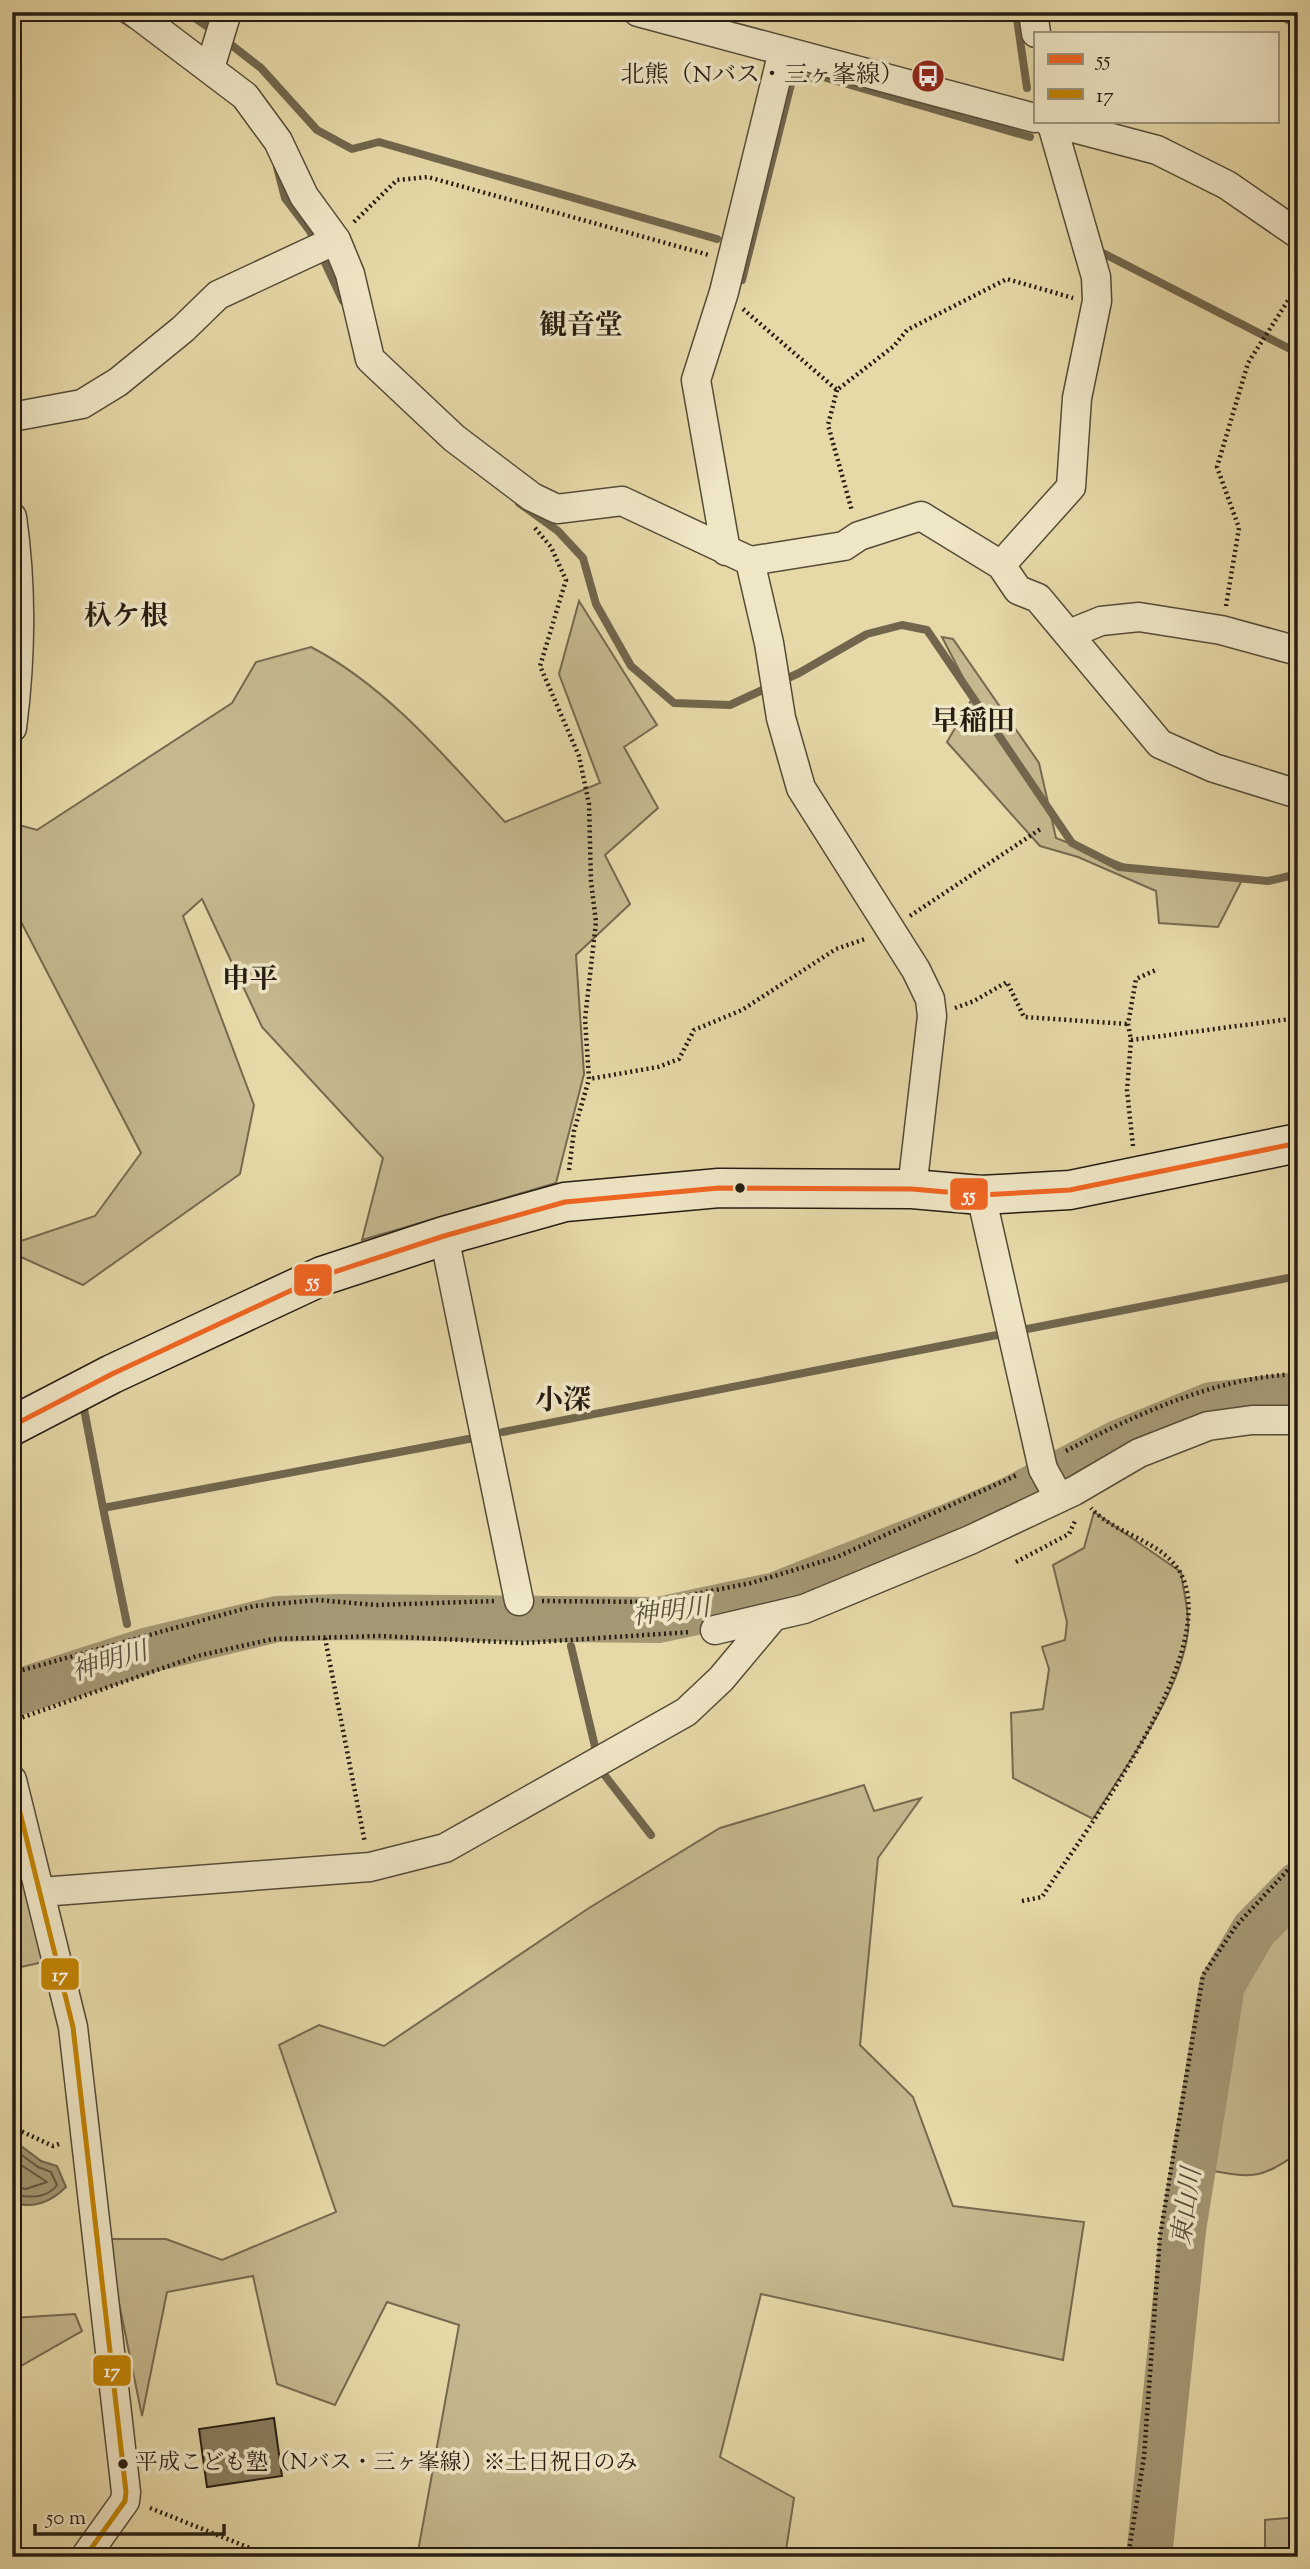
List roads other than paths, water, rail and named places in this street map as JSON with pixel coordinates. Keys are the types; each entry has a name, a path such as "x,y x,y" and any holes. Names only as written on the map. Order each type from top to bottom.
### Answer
{"street":[{"path":"134,12 245,96 278,141 304,196 336,240 350,274 370,359 454,438 532,497 556,509 622,501 738,556 844,546 859,536 921,516 1001,565 1017,590 1038,598 1160,744 1214,768 1298,794"},
{"path":"210,68 227,12"},
{"path":"638,12 1034,117"},
{"path":"1033,12 1036,32"},
{"path":"783,51 733,258 696,380 738,556 769,642 781,718 801,788 890,929 930,999 932,1016 912,1189"},
{"path":"1001,565 1071,487 1077,398 1097,301 1096,277 1047,122"},
{"path":"1053,122 1157,150 1227,185 1298,234"},
{"path":"12,417 82,404 118,382 183,329 218,295 336,240"},
{"path":"12,517 18,556 19,674 12,728"},
{"path":"1069,634 1101,621 1139,617 1222,631 1298,651"},
{"path":"12,1426 112,1374 323,1276 444,1236 565,1202 719,1188 912,1189 981,1195 1070,1190 1140,1178 1298,1143"},
{"path":"981,1195 1055,1482"},
{"path":"444,1236 519,1601"},
{"path":"715,1630 804,1609 970,1540 1055,1482 1208,1426 1252,1420 1298,1420"},
{"path":"41,1892 370,1867 445,1848 686,1712 721,1679 773,1617"},
{"path":"12,1780 73,2027 126,2492 125,2501 85,2557"}],"water":[{"path":"12,2139 41,2161 57,2166 66,2187 54,2197 34,2205 12,2201"}],"waterway":[{"path":"112,12 130,24"},
{"path":"186,12 215,32"},
{"path":"1016,12 1027,88"},
{"path":"1275,12 1298,26"},
{"path":"225,40 261,68 317,130 352,149 379,142 717,239"},
{"path":"742,280 792,80 823,77 1030,137"},
{"path":"277,167 285,198 310,231 343,301"},
{"path":"1095,249 1298,353"},
{"path":"519,503 558,531 583,558 596,604 631,666 674,703 730,705 799,673 867,634 902,625 927,630 1072,843 1119,867 1268,881 1298,874"},
{"path":"1022,1330 1298,1276"},
{"path":"503,1432 1002,1334"},
{"name":"神明川","path":"12,1694 149,1650 277,1619 339,1617 658,1620 776,1595 948,1527 1012,1499 1118,1443 1211,1405 1298,1395"},
{"path":"84,1409 103,1508 479,1437"},
{"path":"103,1508 127,1624"},
{"path":"571,1646 597,1755"},
{"path":"1294,1716 1298,1701"},
{"path":"599,1768 651,1835"},
{"name":"東山川","path":"1149,2557 1183,2230 1222,1985 1254,1930 1298,1885"}],"place":[{"name":"北熊（Nバス・三ヶ峯線）","path":"928,76"},
{"name":"平成こども塾（Nバス・三ヶ峯線）※土日祝日のみ","path":"123,2464"}],"district":[{"name":"観音堂","path":"581,327"},
{"name":"杁ケ根","path":"126,618"},
{"name":"早稲田","path":"973,723"},
{"name":"申平","path":"250,981"},
{"name":"小深","path":"563,1402"}]}
